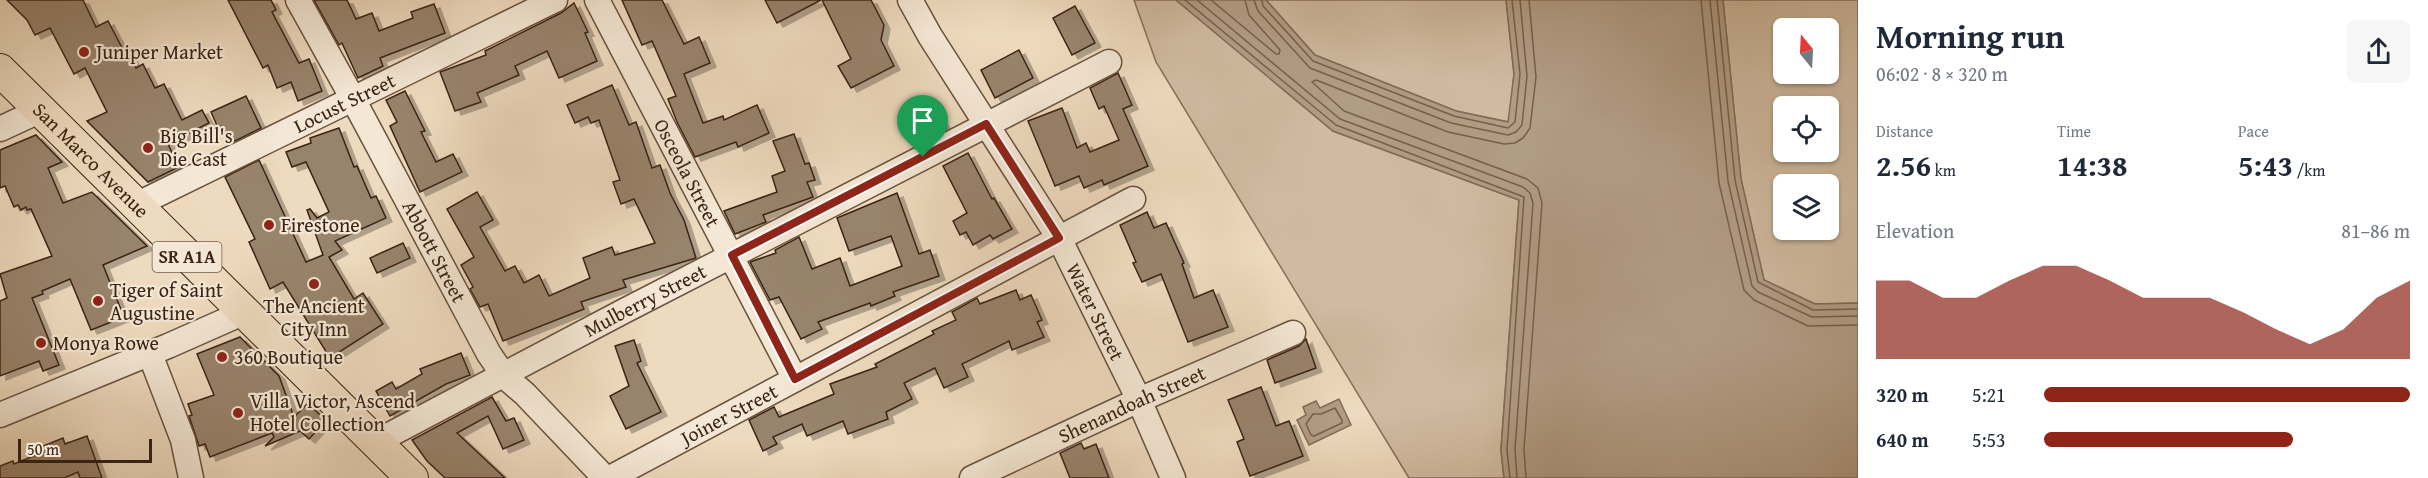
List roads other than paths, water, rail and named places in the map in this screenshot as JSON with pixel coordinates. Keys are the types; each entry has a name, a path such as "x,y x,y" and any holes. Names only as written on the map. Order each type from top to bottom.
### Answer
{"main road":[{"name":"San Marco Avenue","path":"0,70 412,478"}],"street":[{"name":"Abbott Street","path":"298,0 489,354 504,376 525,394 605,478"},
{"name":"Locust Street","path":"136,205 555,0"},
{"name":"Osceola Street","path":"597,0 795,379"},
{"name":"Water Street","path":"910,0 930,36 1059,238 1139,400 1173,478"},
{"name":"Mulberry Street","path":"376,442 732,255 1108,62"},
{"path":"0,129 41,111"},
{"name":"Joiner Street","path":"610,478 1133,199"},
{"path":"0,414 150,354 245,312"},
{"name":"Shenandoah Street","path":"972,478 1139,400 1293,333"},
{"path":"150,354 183,440 191,478"}],"water":[{"path":"1176,0 1266,0 1315,55 1456,111 1508,122 1514,74 1506,0 1723,0 1741,179 1764,280 1815,304 1858,303 1858,478 1504,478 1501,450 1519,200 1333,131"},
{"path":"1339,399 1351,425 1309,445 1297,420 1306,415 1303,407 1316,401 1320,408"}],"place":[{"name":"Juniper Market","path":"84,52"},
{"name":"Big Bill's Die Cast","path":"148,148"},
{"name":"Firestone","path":"269,225"},
{"name":"The Ancient City Inn","path":"314,284"},
{"name":"Tiger of Saint Augustine","path":"98,301"},
{"name":"Monya Rowe","path":"41,343"},
{"name":"360 Boutique","path":"222,357"},
{"name":"Villa Victor, Ascend Hotel Collection","path":"238,413"}]}
